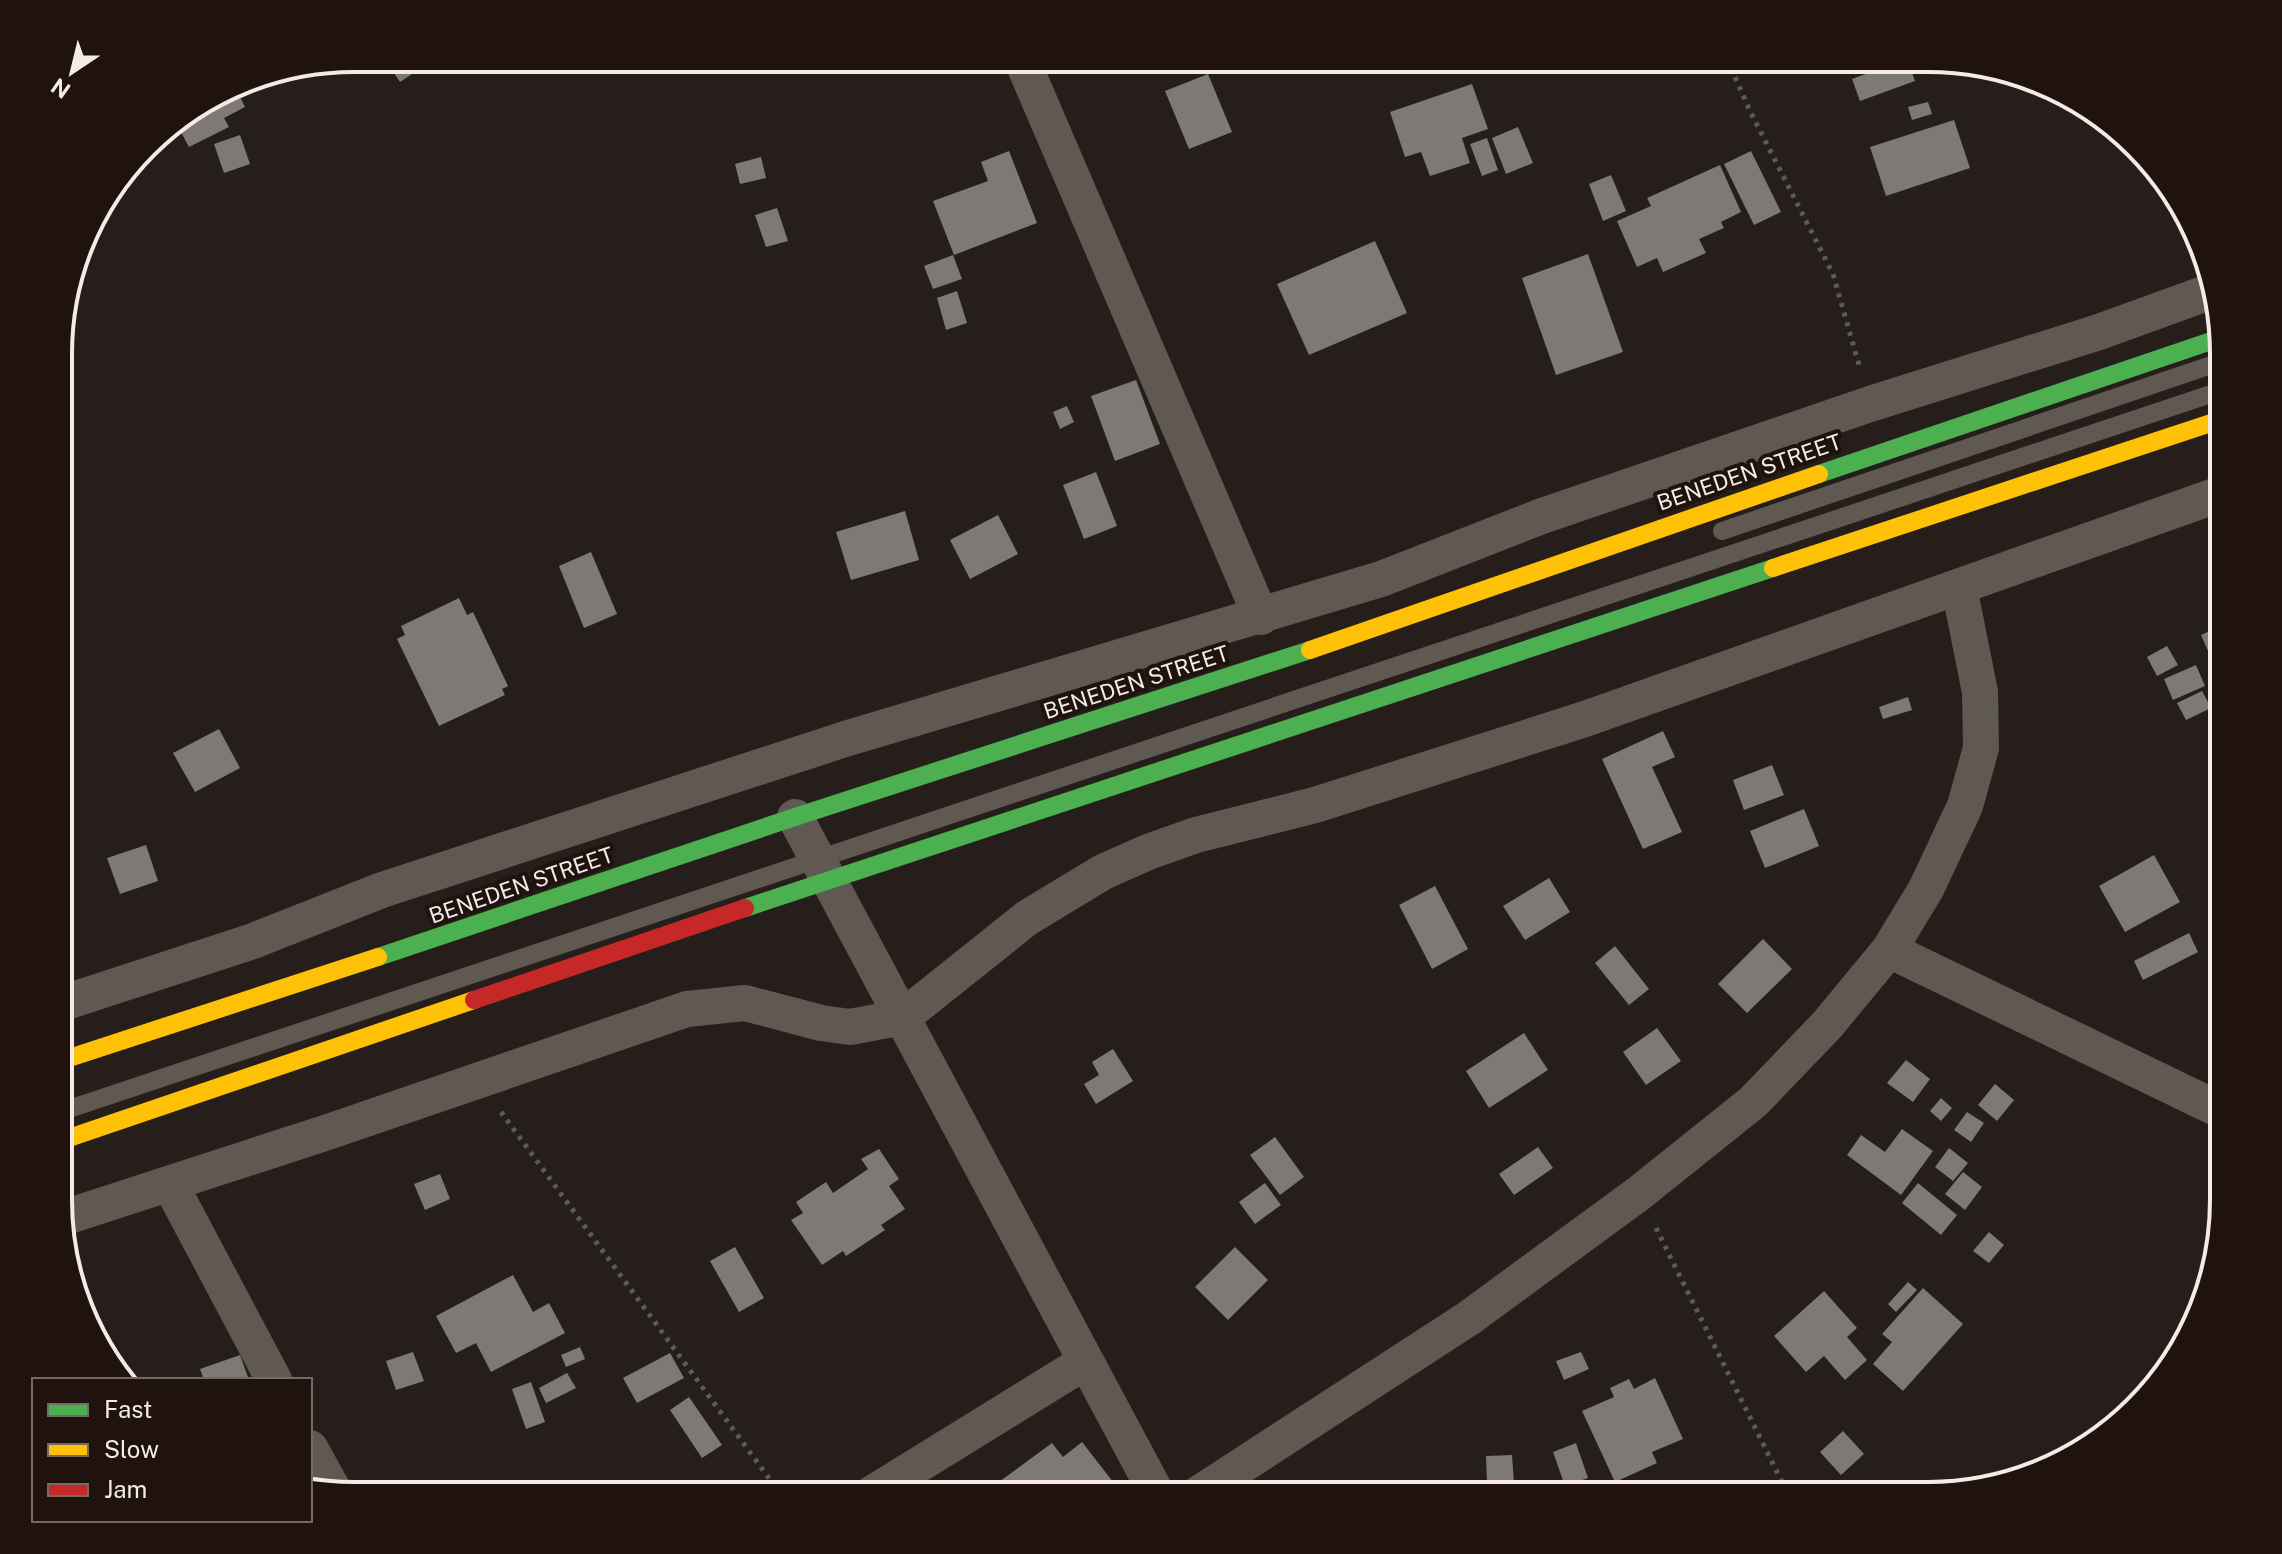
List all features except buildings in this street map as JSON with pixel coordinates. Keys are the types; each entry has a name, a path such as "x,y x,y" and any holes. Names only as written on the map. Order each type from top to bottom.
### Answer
{"main road":[{"name":"BENEDEN STREET","path":"73,1136 1170,697 2209,342"},
{"name":"BENEDEN STREET","path":"73,1057 536,906 810,842 2209,423"}],"street":[{"path":"1027,72 1261,617"},
{"path":"73,1000 253,941 382,890 815,748 1381,579 1542,516 1870,404 2099,332 2204,294"},
{"path":"73,1215 325,1133 687,1009 745,1003 821,1023 850,1027 903,1017 1027,918 1103,872 1148,852 1196,835 1315,805 1585,719 2209,498"},
{"path":"1217,1482 1469,1318 1638,1194 1753,1102 1827,1025 1889,950 1926,889 1965,806 1981,748 1980,692 1959,587"},
{"path":"810,842 1150,1482"},
{"path":"1889,950 2210,1105"},
{"path":"170,1184 273,1378"},
{"path":"892,1481 1085,1362"},
{"path":"312,1452 328,1481"}],"lane":[{"path":"1698,539 2209,366"},
{"path":"73,1107 810,842 2209,394"},
{"path":"849,819 1355,654"},
{"path":"328,993 686,873"}],"path":[{"path":"1733,73 1833,274 1870,404"},
{"path":"477,1080 771,1481"},
{"path":"1638,1194 1782,1482"}],"traffic: fast":[{"path":"1819,474 2209,342"},
{"path":"745,908 1773,568"},
{"path":"378,957 795,817 1310,650"}],"traffic: slow":[{"path":"1773,568 2209,424"},
{"path":"1310,650 1819,474"},
{"path":"73,1057 378,957"},
{"path":"73,1137 474,1000"}],"traffic: jam":[{"path":"474,1000 745,908"}]}
